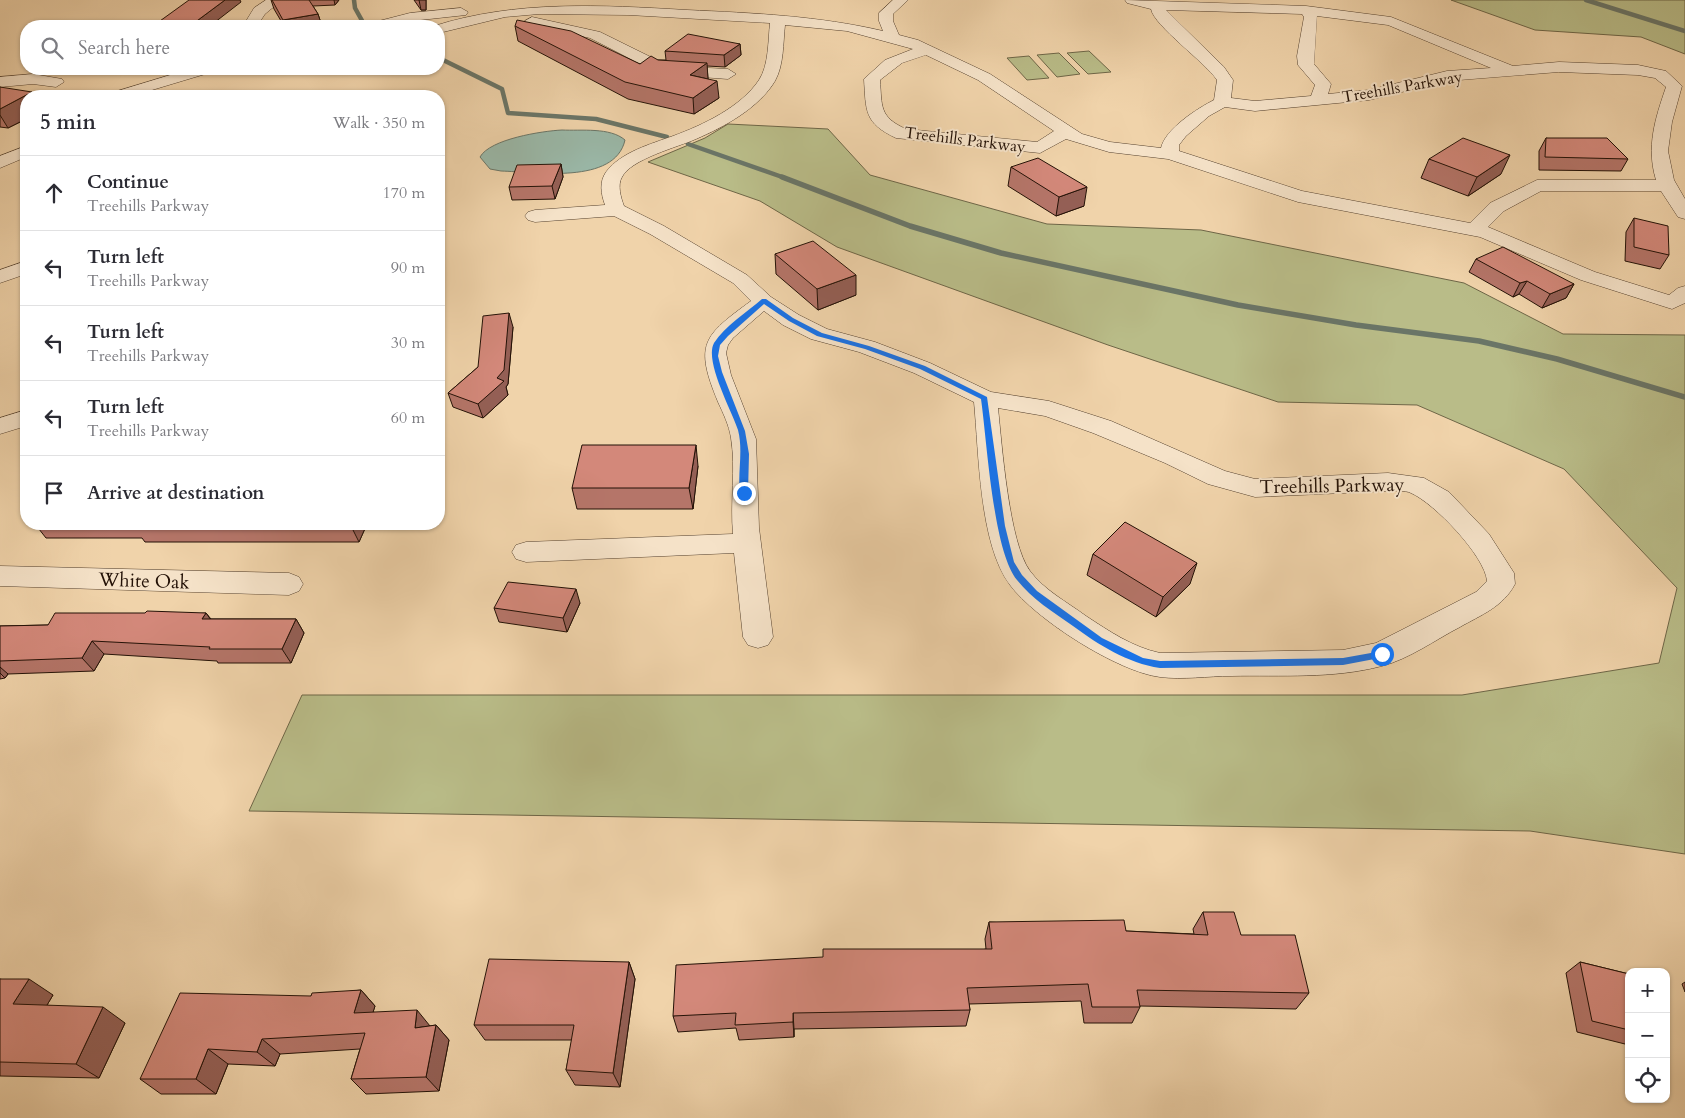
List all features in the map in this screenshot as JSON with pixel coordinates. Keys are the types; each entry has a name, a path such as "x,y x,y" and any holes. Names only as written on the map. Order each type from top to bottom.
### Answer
{"street":[{"path":"254,20 259,11 275,0"},
{"path":"893,38 886,21 886,13 901,0"},
{"name":"Treehills Parkway","path":"1132,0 1158,6 1306,10 1391,21 1508,70"},
{"path":"1158,6 1158,13 1218,70 1225,80 1222,102 1204,112 1180,132 1170,145 1170,154"},
{"name":"Treehills Parkway","path":"399,20 410,17 503,7 778,19 847,27 913,43 984,77 1076,138 1108,147 1170,154 1298,196 1484,232 1588,276 1672,303 1685,292"},
{"name":"Treehills Parkway","path":"445,27 503,7 594,35 666,70 728,74"},
{"path":"1306,10 1311,17 1305,56 1306,65 1323,84 1318,100"},
{"path":"617,210 613,205 611,190 614,174 634,159 691,135 727,117 766,82 771,70 778,19"},
{"name":"Treehills Parkway","path":"928,50 893,60 881,68 872,79 874,111 885,126 902,134 1040,148 1066,131"},
{"name":"Treehills Parkway","path":"1222,102 1255,106 1369,95 1448,76 1508,70 1615,68 1660,74 1674,86 1659,135 1658,156 1667,185 1685,213"},
{"path":"134,90 185,75"},
{"path":"0,82 33,79 56,82"},
{"path":"0,150 20,152"},
{"path":"0,163 20,153"},
{"path":"1474,230 1497,207 1537,186 1667,185"},
{"path":"535,216 617,210"},
{"name":"Treehills Parkway","path":"617,210 657,230 732,274 791,320 820,334 867,348 922,368 985,398 1048,409 1120,435 1217,478 1255,488 1401,482 1415,484 1440,498 1479,541 1500,573 1501,584 1486,600 1382,654 1365,658 1324,662 1160,665 1142,662 1099,641 1034,593 1019,577 1010,563 1001,526 985,398"},
{"path":"0,277 20,269"},
{"path":"758,637 744,493 746,454 742,431 719,372 715,356 717,345 725,335 764,300"},
{"path":"0,426 20,420"},
{"path":"526,552 748,543"},
{"name":"White Oak","path":"0,576 289,584"}],"green space":[{"path":"1451,0 1685,0 1685,54 1641,37 1535,30"},
{"path":"1089,51 1111,72 1088,74 1067,53"},
{"path":"1059,53 1080,74 1057,77 1037,55"},
{"path":"1029,56 1049,78 1027,80 1007,58"},
{"path":"728,124 828,129 870,175 1047,224 1201,230 1464,283 1563,334 1685,335 1685,854 1530,831 249,811 302,695 1462,695 1659,663 1677,588 1564,469 1417,405 1278,402 1108,345 837,247 760,201 648,162 705,138"}],"shaded area":[{"path":"562,130 603,131 612,133 625,140 618,154 606,164 590,170 572,173 501,171 490,169 480,157 494,145 517,137"}],"building":[{"path":"189,0 225,0 198,20 161,20"},
{"path":"272,0 309,0 318,14 283,20"},
{"path":"517,20 571,31 640,64 651,56 658,60 707,63 690,75 717,81 693,98 625,82 515,26"},
{"path":"688,34 740,44 724,55 665,51"},
{"path":"0,87 20,90 20,98 0,109"},
{"path":"1463,138 1510,155 1477,177 1429,159"},
{"path":"1546,138 1607,138 1628,159 1545,157"},
{"path":"1038,158 1087,187 1059,197 1011,167"},
{"path":"561,164 552,186 509,187 517,165"},
{"path":"1634,218 1668,226 1669,255 1634,247"},
{"path":"813,241 856,275 817,289 775,254"},
{"path":"1503,247 1574,284 1550,294 1527,281 1520,283 1476,259"},
{"path":"509,313 504,370 497,378 504,381 478,404 448,393 478,367 483,316"},
{"path":"582,445 696,445 689,488 572,488"},
{"path":"1125,522 1197,563 1163,597 1093,554"},
{"path":"508,582 576,589 563,618 494,608"},
{"path":"147,611 206,613 202,619 296,619 282,649 209,649 210,647 92,641 82,658 0,661 0,626 48,625 55,613 145,613"},
{"path":"1203,912 1234,912 1241,935 1295,935 1309,993 1137,990 1140,1007 1092,1007 1088,984 967,988 970,1010 793,1013 793,1022 735,1025 736,1013 673,1016 676,965 823,957 823,949 992,949 989,922 1124,920 1126,931 1208,935"},
{"path":"489,959 629,962 613,1073 566,1070 574,1025 474,1025"},
{"path":"1580,962 1625,973 1625,1029 1592,1021"},
{"path":"0,979 29,979 13,1004 103,1007 76,1064 0,1062"},
{"path":"361,990 354,1013 417,1010 415,1028 436,1025 426,1077 351,1079 365,1033 262,1039 257,1052 208,1049 196,1079 140,1079 180,993 311,996 312,993"}],"waterway":[{"path":"354,0 355,8 362,20"},
{"path":"1586,0 1685,31"},
{"path":"445,61 502,89 508,113 596,119 667,137"},
{"path":"688,144 785,178"},
{"path":"782,177 910,226 1001,253 1238,305 1356,325 1479,341 1557,359 1685,397"}],"route":[{"path":"744,493 746,454 742,431 719,372 715,356 717,345 725,335 764,300 791,320 820,334 867,348 922,368 985,398 1001,526 1010,563 1019,577 1034,593 1099,641 1142,662 1160,665 1343,662 1382,654"}]}
